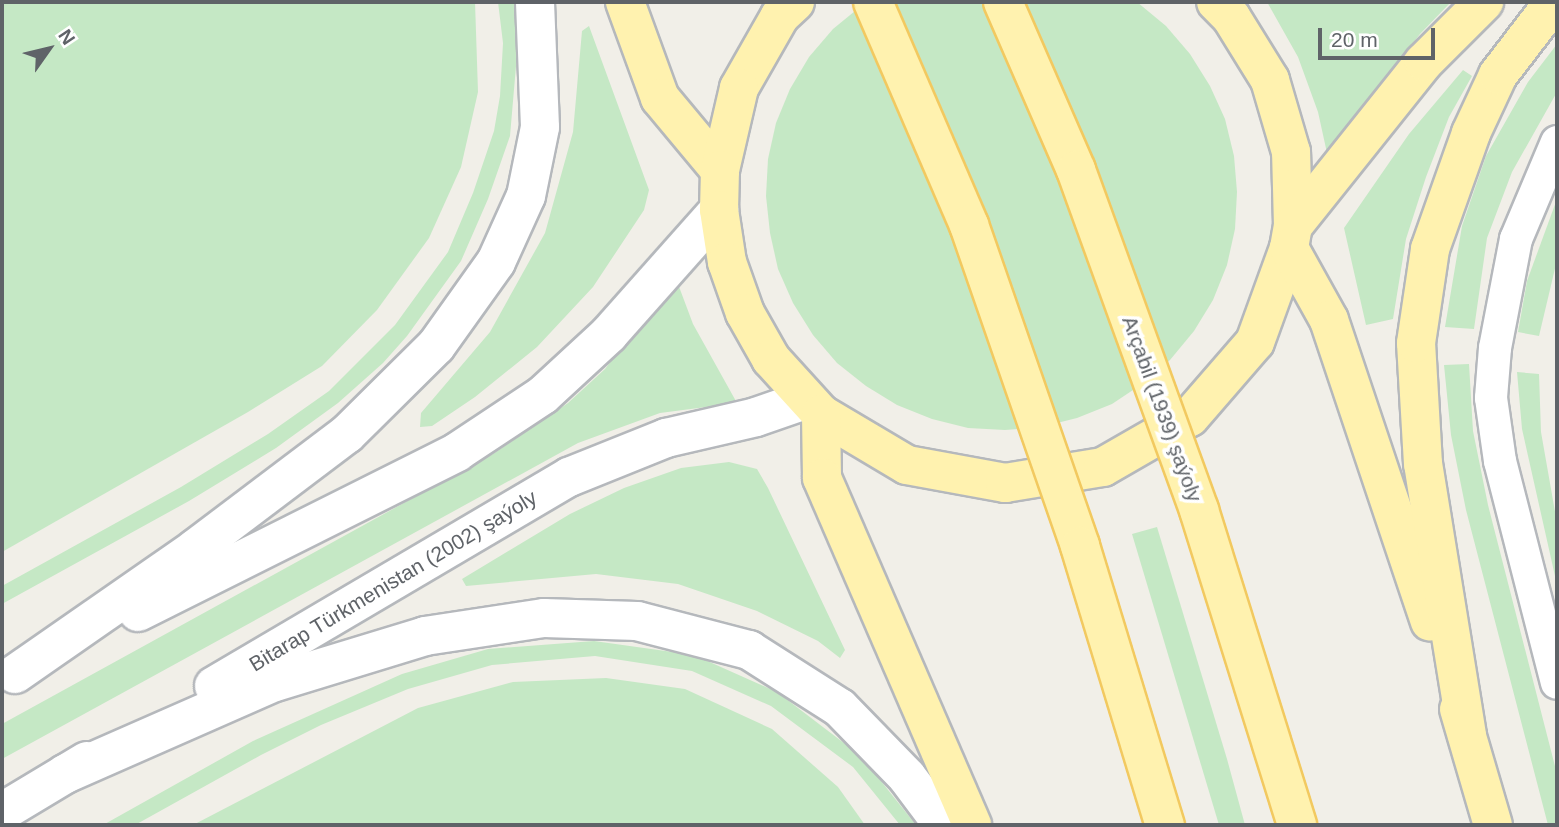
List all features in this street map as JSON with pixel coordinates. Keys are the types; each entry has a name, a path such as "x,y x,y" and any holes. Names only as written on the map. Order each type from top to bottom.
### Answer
{"main road":[{"path":"8,677 196,548 347,434 436,346 495,262 526,196 540,127 535,2"},
{"path":"625,2 660,98 720,170"},
{"path":"796,2 780,16 739,88 720,170 719,210 727,262 745,313 771,359 813,407 907,465 1005,483 1103,467 1190,417 1255,342 1291,237 1424,61 1484,2"},
{"path":"873,2 970,226 1080,546 1165,825"},
{"name":"Arçabil (1939) şaýoly","path":"1003,2 1076,170 1199,510 1297,825"},
{"path":"1216,2 1231,17 1270,80 1291,152 1291,237 1329,320 1467,735 1493,825"},
{"path":"1467,735 1423,464 1416,343 1430,249 1471,133 1498,75 1555,2"},
{"path":"8,677 457,452 543,395 609,334 719,210"},
{"path":"813,407 822,478 972,825"},
{"name":"Bitarap Türkmenistan (2002) şaýoly","path":"2,812 569,477 666,438 813,407"},
{"path":"65,774 275,682 425,636 544,618 637,621 749,650 840,708 907,777 943,825"}],"street":[{"path":"1557,142 1516,239 1494,348 1491,398 1500,461 1557,684"}],"green space":[{"path":"2,2 475,2 478,92 461,167 429,238 377,310 322,366 248,412 2,552"},
{"path":"498,2 515,2 518,43 510,136 488,199 461,261 407,336 383,363 338,403 276,448 189,501 2,604 2,586 181,487 268,434 329,391 395,325 448,252 473,193 494,131 500,96 503,43"},
{"path":"866,2 1137,2 1166,26 1190,54 1210,86 1225,119 1234,156 1237,192 1235,229 1227,265 1213,300 1194,331 1170,360 1142,384 1112,404 1077,418 1041,427 1005,430 968,428 932,419 897,405 866,386 837,363 813,335 793,303 778,269 766,196 768,159 776,123 790,89 809,57 833,29"},
{"path":"1267,2 1451,2 1420,34 1327,153 1318,112 1298,57"},
{"path":"589,26 649,190 644,210 593,287 537,347 475,397 432,426 420,427 421,413 490,332 545,233 573,132 582,31"},
{"path":"1557,44 1557,92 1512,172 1487,238 1474,329 1445,327 1462,226 1486,156 1528,82"},
{"path":"1463,70 1472,76 1449,117 1426,177 1406,239 1393,319 1366,325 1344,228 1409,134"},
{"path":"1557,199 1557,260 1539,336 1518,332 1527,281"},
{"path":"675,276 693,324 737,403 660,413 578,443 2,759 2,724 493,454 568,403 605,369"},
{"path":"1469,364 1473,431 1488,505 1557,774 1557,825 1548,825 1466,510 1451,435 1444,365"},
{"path":"1517,372 1539,374 1541,432 1557,523 1557,585 1522,429"},
{"path":"729,462 757,469 768,488 845,650 840,658 818,641 757,611 678,584 596,574 466,586 462,579 570,514 624,488 681,468"},
{"path":"1157,527 1245,825 1219,825 1132,534"},
{"path":"594,641 694,655 777,692 861,756 916,825 900,825 853,767 771,706 692,671 595,656 492,665 408,689 321,725 135,825 103,825 253,741 402,674 488,649"},
{"path":"606,678 685,689 772,729 838,787 865,825 193,825 418,708 513,682"}]}
